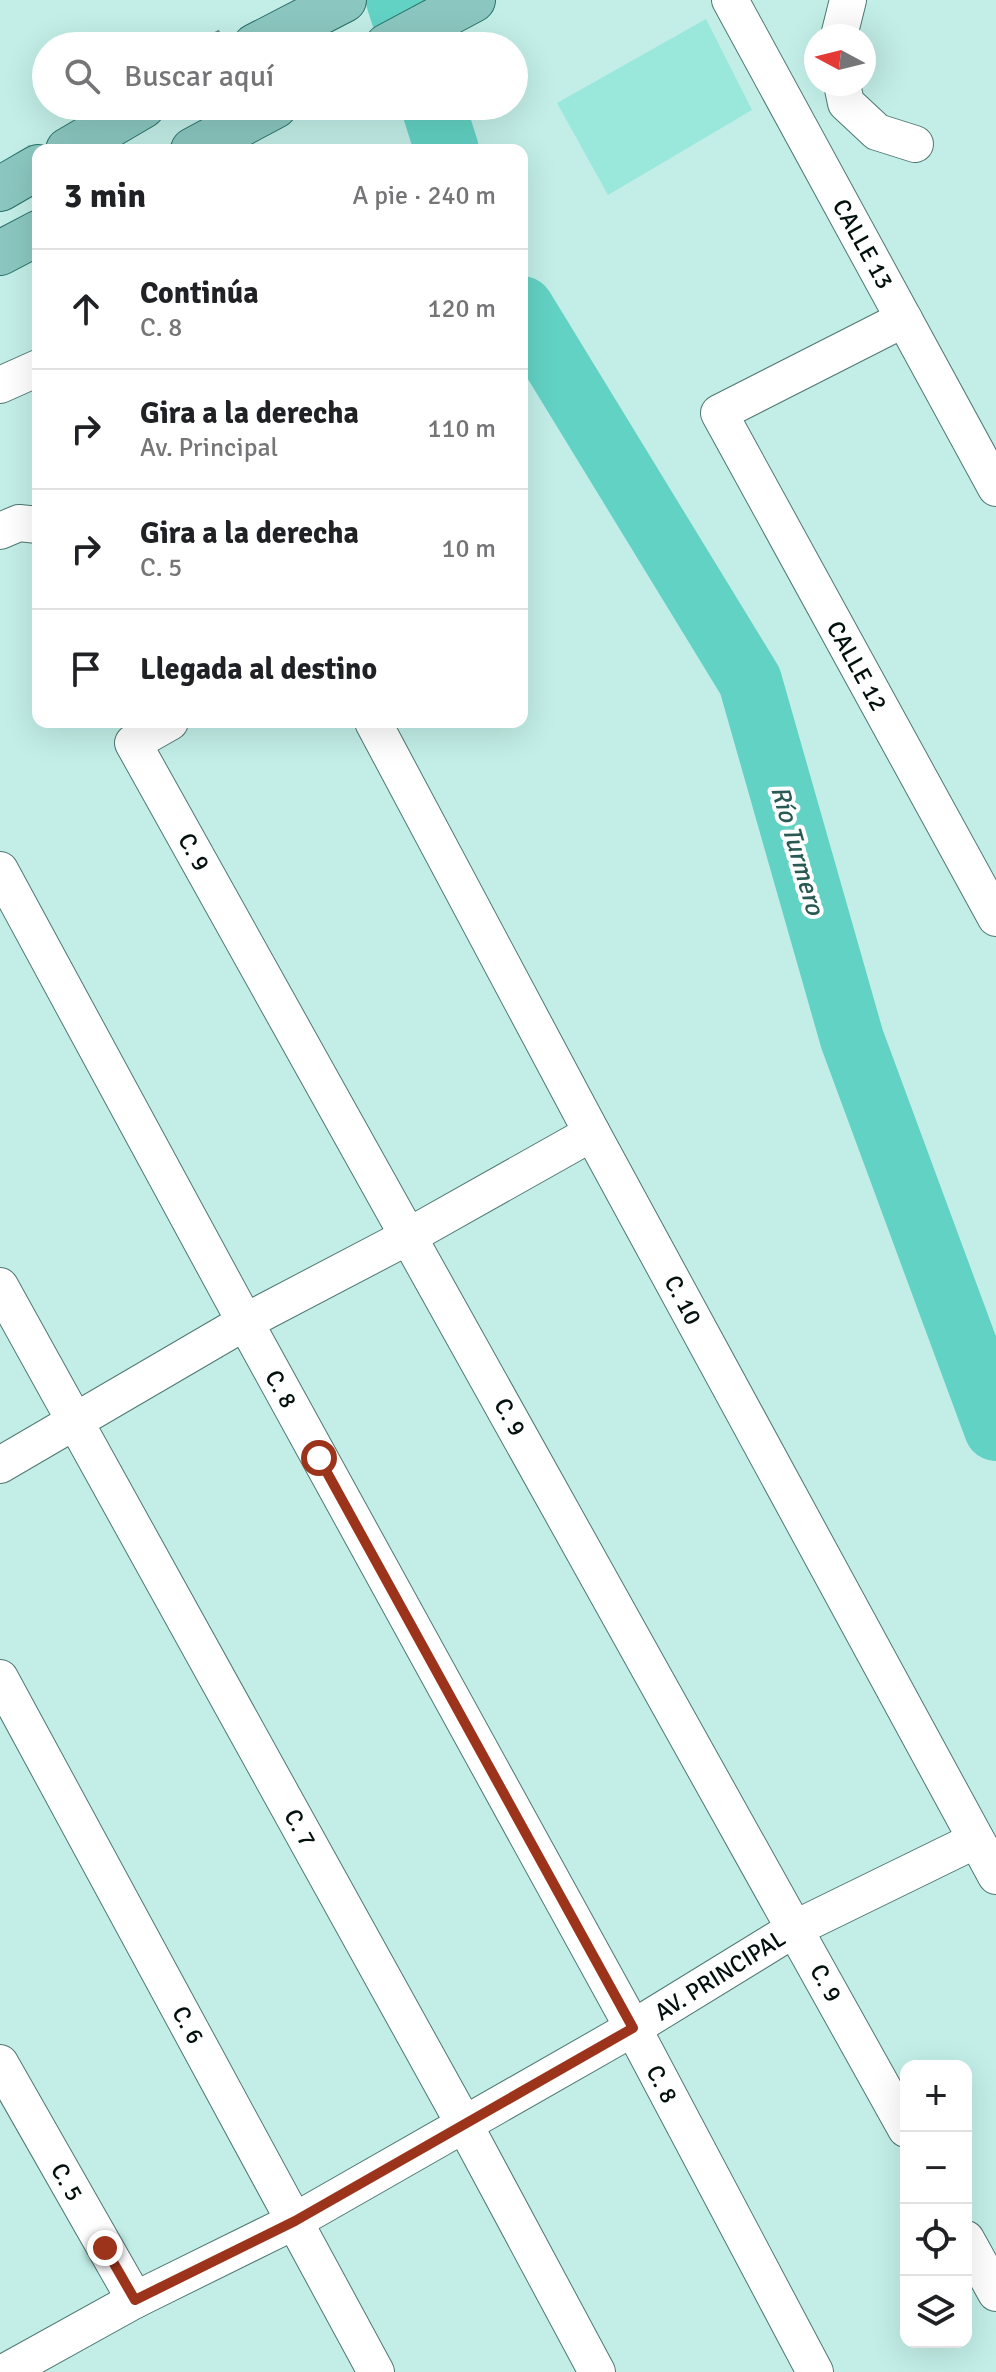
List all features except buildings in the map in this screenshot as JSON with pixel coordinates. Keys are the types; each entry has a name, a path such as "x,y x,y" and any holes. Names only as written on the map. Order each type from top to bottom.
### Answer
{"main road":[{"path":"282,32 344,0"},
{"path":"413,32 473,0"},
{"path":"78,144 119,120"},
{"path":"204,144 249,120"},
{"path":"0,189 32,170"},
{"path":"0,253 32,236"}],"street":[{"name":"CALLE 13","path":"730,0 996,488"},
{"path":"842,24 848,0"},
{"path":"845,96 846,103 877,132 915,144"},
{"name":"CALLE 12","path":"904,319 719,413 996,918"},
{"path":"0,385 32,371"},
{"path":"0,531 19,523 32,524"},
{"name":"C. 9","path":"159,728 133,743 900,2118"},
{"name":"C. 10","path":"376,728 592,1133 996,1876"},
{"name":"C. 8","path":"0,870 633,2028 815,2372"},
{"path":"0,1465 245,1322 409,1236 592,1133"},
{"name":"C. 7","path":"0,1286 464,2124 597,2372"},
{"name":"C. 6","path":"0,1678 376,2372"},
{"name":"AV. PRINCIPAL","path":"5,2372 135,2300 295,2221 633,2028 796,1928 976,1840"},
{"name":"C. 5","path":"0,2063 135,2300"},
{"path":"972,2250 996,2293"}],"green space":[{"path":"706,19 752,110 608,195 557,103"}],"waterway":[{"name":"Río Turmero","path":"398,0 408,32"},
{"name":"Río Turmero","path":"437,120 445,144"},
{"name":"Río Turmero","path":"528,318 750,681 852,1039 996,1429"}],"route":[{"path":"105,2248 135,2300 295,2221 633,2028 319,1458"}]}
